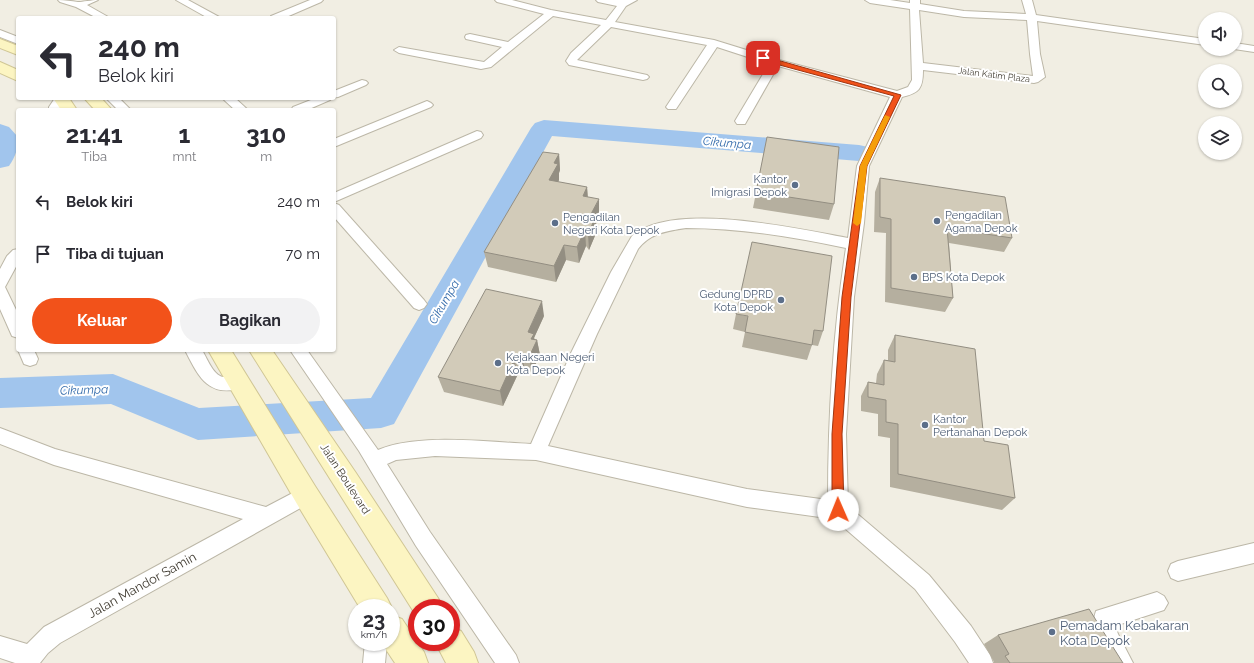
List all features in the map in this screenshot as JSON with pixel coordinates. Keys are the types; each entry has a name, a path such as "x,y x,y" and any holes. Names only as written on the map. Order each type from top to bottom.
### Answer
{"main road":[{"path":"0,43 16,50"},
{"path":"0,67 16,75"},
{"path":"94,100 102,108"},
{"path":"220,352 371,599"},
{"name":"Jalan Boulevard","path":"261,352 273,372 347,481 422,599"},
{"path":"241,385 273,372"},
{"path":"400,644 413,663"},
{"path":"456,651 463,663"}],"street":[{"path":"63,0 101,16"},
{"path":"79,6 93,0"},
{"path":"181,0 212,16"},
{"path":"281,16 318,0"},
{"path":"500,0 551,13 610,22 714,43 776,62 897,95 913,90 918,84 915,3"},
{"path":"601,0 627,2"},
{"path":"870,0 915,3 964,14 1032,17 1198,41"},
{"name":"Jalan Katim Plaza","path":"918,66 1034,80 1039,77 1035,54 1032,17 1028,8 1027,0"},
{"path":"627,2 610,22 575,55 571,61 573,63 643,77"},
{"path":"399,50 481,66 487,65 551,13"},
{"path":"0,33 16,40"},
{"path":"470,37 511,46"},
{"path":"672,107 714,43"},
{"path":"1242,47 1254,49"},
{"path":"741,121 776,62"},
{"path":"336,94 362,83"},
{"path":"838,510 837,434 846,297 863,166 897,95"},
{"path":"114,100 123,108"},
{"path":"230,100 240,108"},
{"path":"302,108 321,100"},
{"path":"336,142 427,105"},
{"path":"336,197 477,135"},
{"path":"336,210 419,304"},
{"path":"536,452 573,366 625,257 641,236 659,227 701,223 771,229 853,244"},
{"path":"0,283 12,260 16,256"},
{"path":"0,290 16,327"},
{"path":"194,352 211,379 215,382 241,385"},
{"path":"299,352 375,460 423,539 508,663"},
{"path":"0,436 54,458 265,516"},
{"path":"375,460 394,452 435,448 536,452 747,498 838,510 922,582 963,634 982,663"},
{"name":"Jalan Mandor Samin","path":"28,659 40,645 52,635 306,494"},
{"path":"1178,571 1254,553"},
{"path":"1122,663 1107,637 1104,627 1104,619 1157,603"},
{"path":"0,647 28,659"},
{"path":"374,663 375,651"}],"building":[{"name":"Kantor Imigrasi Depok","path":"767,137 839,147 834,204 756,192"},
{"name":"Pengadilan Negeri Kota Depok","path":"543,152 559,154 554,163 558,164 549,180 587,187 583,196 599,199 591,214 596,216 588,234 585,230 577,247 564,245 554,266 484,252"},
{"path":"880,178 1005,197 1012,238 947,228 953,298 891,288 891,219 880,217"},
{"name":"Gedung DPRD Kota Depok","path":"752,242 832,256 823,331 814,330 812,345 745,332 748,316 736,314"},
{"name":"Kejaksaan Negeri Kota Depok","path":"486,289 542,301 528,332 534,334 531,339 537,340 529,357 522,356 520,361 514,360 500,391 438,377"},
{"name":"Kantor Pertanahan Depok","path":"895,335 975,349 984,441 1008,445 1015,498 898,474 898,424 886,422 886,400 868,397 868,382 884,385 884,360 895,362"},
{"name":"Pemadam Kebakaran Kota Depok","path":"1089,609 1123,663 1010,663 1005,656 1009,654 998,635"}],"waterway":[{"name":"Cikumpa","path":"0,393 113,389 198,424 381,413 544,128 859,153"},
{"name":"Cikumpa","path":"0,132 8,141 0,160"}],"slow traffic":[{"path":"857,223 863,166 887,117"}],"place":[{"name":"Kantor Imigrasi Depok","path":"795,185"},
{"name":"Pengadilan Agama Depok","path":"937,221"},
{"name":"Pengadilan Negeri Kota Depok","path":"555,223"},
{"name":"BPS Kota Depok","path":"914,277"},
{"name":"Gedung DPRD Kota Depok","path":"781,300"},
{"name":"Kejaksaan Negeri Kota Depok","path":"498,363"},
{"name":"Kantor Pertanahan Depok","path":"925,425"},
{"name":"Pemadam Kebakaran Kota Depok","path":"1052,632"}],"route":[{"path":"763,58 897,95 863,166 857,223 846,297 837,434 838,510"}]}
